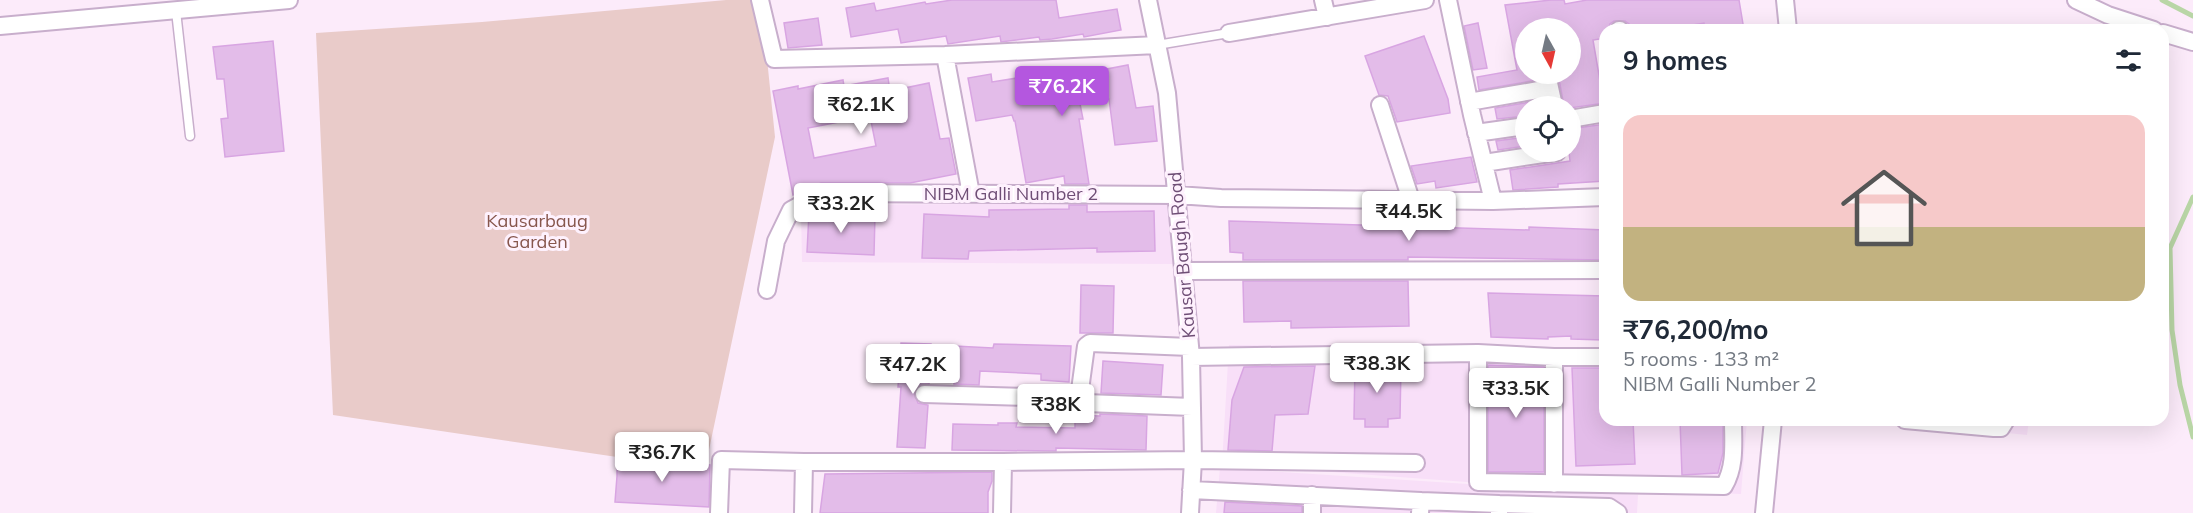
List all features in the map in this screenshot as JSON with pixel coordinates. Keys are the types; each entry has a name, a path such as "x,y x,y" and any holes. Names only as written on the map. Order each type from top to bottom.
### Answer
{"street":[{"path":"0,26 112,8 176,11 289,0"},
{"path":"760,0 774,59 945,55 1157,45"},
{"name":"Kausar Baugh Road","path":"1148,0 1167,93 1190,352 1193,460 1190,513"},
{"path":"1323,0 1327,17"},
{"path":"1229,33 1425,0"},
{"path":"1448,0 1476,134 1493,201"},
{"path":"1785,0 1787,24"},
{"path":"2076,0 2108,15 2136,24"},
{"path":"2169,35 2193,42"},
{"path":"945,55 971,194"},
{"path":"1469,102 1537,84"},
{"path":"1380,105 1411,200"},
{"path":"1581,117 1599,114"},
{"path":"1476,134 1515,128"},
{"path":"1484,163 1515,158"},
{"name":"NIBM Galli Number 2","path":"767,290 776,241 792,210 822,193 1177,195 1221,198 1493,201 1599,197"},
{"path":"1183,270 1599,270"},
{"path":"924,394 1066,398 1075,395 1080,390 1086,346 1090,343 1190,352 1478,353 1599,357"},
{"path":"1478,353 1478,482 1724,486 1730,476 1733,426"},
{"path":"1554,357 1554,484"},
{"path":"1086,403 1192,407"},
{"path":"1764,513 1772,426"},
{"path":"1972,426 2001,428 2002,426"},
{"path":"719,513 721,460 1003,462 1193,460 1416,463"},
{"path":"803,513 804,462"},
{"path":"1002,513 1003,462"},
{"path":"1191,490 1312,495 1421,507 1609,507 1618,513"},
{"path":"1312,495 1312,513"}],"lane":[{"path":"176,11 190,136"},
{"path":"1157,45 1229,33"}],"shaded area":[{"path":"1167,203 1174,264 802,262 801,210 806,205"},
{"path":"1229,345 1599,348 1599,426 1747,426 1741,494 1494,484 1222,464"},
{"path":"1939,426 2028,426 2027,435"},
{"path":"1220,468 1638,495 1637,513 1216,513"}],"green space":[{"name":"Kausarbaug Garden","path":"726,0 761,0 775,137 706,464 617,457 333,415 316,33 482,22"}],"building":[{"path":"952,0 1056,0 1059,18 1117,9 1121,30 1084,37 1083,34 1052,39 1040,40 1039,37 1001,42 1000,36 948,44 946,36 901,43 898,29 851,37 846,8 874,3 876,11 925,2 926,4"},
{"path":"1551,0 1564,0 1565,4 1587,0 1739,0 1743,24 1629,24 1625,21 1614,21 1610,24 1599,24 1599,39 1593,40 1599,75 1599,104 1581,106 1581,96 1562,96 1560,84 1581,84 1581,18 1515,18 1515,59 1505,5"},
{"path":"818,18 822,45 788,48 784,23"},
{"path":"1478,23 1487,68 1473,70 1464,26"},
{"path":"1424,36 1448,99 1450,113 1397,122 1388,96 1379,95 1365,56"},
{"path":"273,41 284,151 225,157 221,119 228,118 224,79 217,79 213,47"},
{"path":"1128,65 1136,108 1153,106 1157,141 1115,145 1109,99 1080,104 1083,119 1079,119 1089,184 1065,184 1064,176 1026,183 1012,115 976,121 968,78 991,74 992,82 1074,69 1075,75"},
{"path":"1515,70 1515,84 1479,90 1477,77"},
{"path":"888,78 890,91 929,83 940,139 949,138 956,174 910,183 821,183 793,195 773,91 798,86 798,89 843,80 844,86","holes":["870,116 876,146 814,158 808,128"]},
{"path":"1515,105 1515,117 1497,119 1495,108"},
{"path":"1599,125 1599,181 1513,190 1510,170 1563,162 1581,162 1581,127"},
{"path":"1515,138 1515,148 1498,150 1496,141"},
{"path":"1471,157 1477,182 1436,188 1435,181 1417,184 1411,166"},
{"path":"1069,205 1087,205 1087,212 1154,211 1155,251 1097,252 1097,248 969,251 968,259 922,258 924,214 989,217 989,210 1069,209"},
{"path":"809,213 875,215 874,255 807,252"},
{"path":"1229,221 1529,230 1529,227 1599,230 1599,260 1408,257 1408,260 1243,260 1243,253 1230,252"},
{"path":"1243,281 1408,281 1409,326 1291,328 1291,321 1244,322"},
{"path":"1081,285 1114,286 1113,333 1080,333"},
{"path":"1488,293 1599,296 1599,340 1571,339 1571,336 1548,337 1548,339 1491,337"},
{"path":"901,343 931,344 929,384 919,385 914,393 918,403 928,405 925,448 897,447"},
{"path":"994,344 1071,346 1069,382 1041,380 1041,374 980,371 979,385 954,384 955,346 993,348"},
{"path":"1103,361 1163,365 1161,395 1101,393"},
{"path":"1355,365 1401,367 1400,418 1388,419 1388,427 1365,427 1365,419 1354,419"},
{"path":"1488,365 1544,367 1544,472 1488,472"},
{"path":"1315,366 1308,414 1275,415 1272,451 1228,450 1232,400 1244,367"},
{"path":"1572,368 1599,368 1599,426 1633,426 1635,464 1576,466"},
{"path":"1100,414 1147,416 1146,450 1056,448 1056,451 952,450 953,424 1017,423 1016,427 1075,428 1075,415 1100,416"},
{"path":"1680,426 1723,426 1723,453 1718,473 1682,475"},
{"path":"617,457 710,465 709,507 615,502"},
{"path":"992,472 988,492 988,513 820,513 825,474"},
{"path":"1225,502 1302,506 1302,513 1224,513"}],"waterway":[{"path":"2162,0 2193,16"},
{"path":"2193,197 2170,248 2172,330 2180,385 2193,437"}]}
